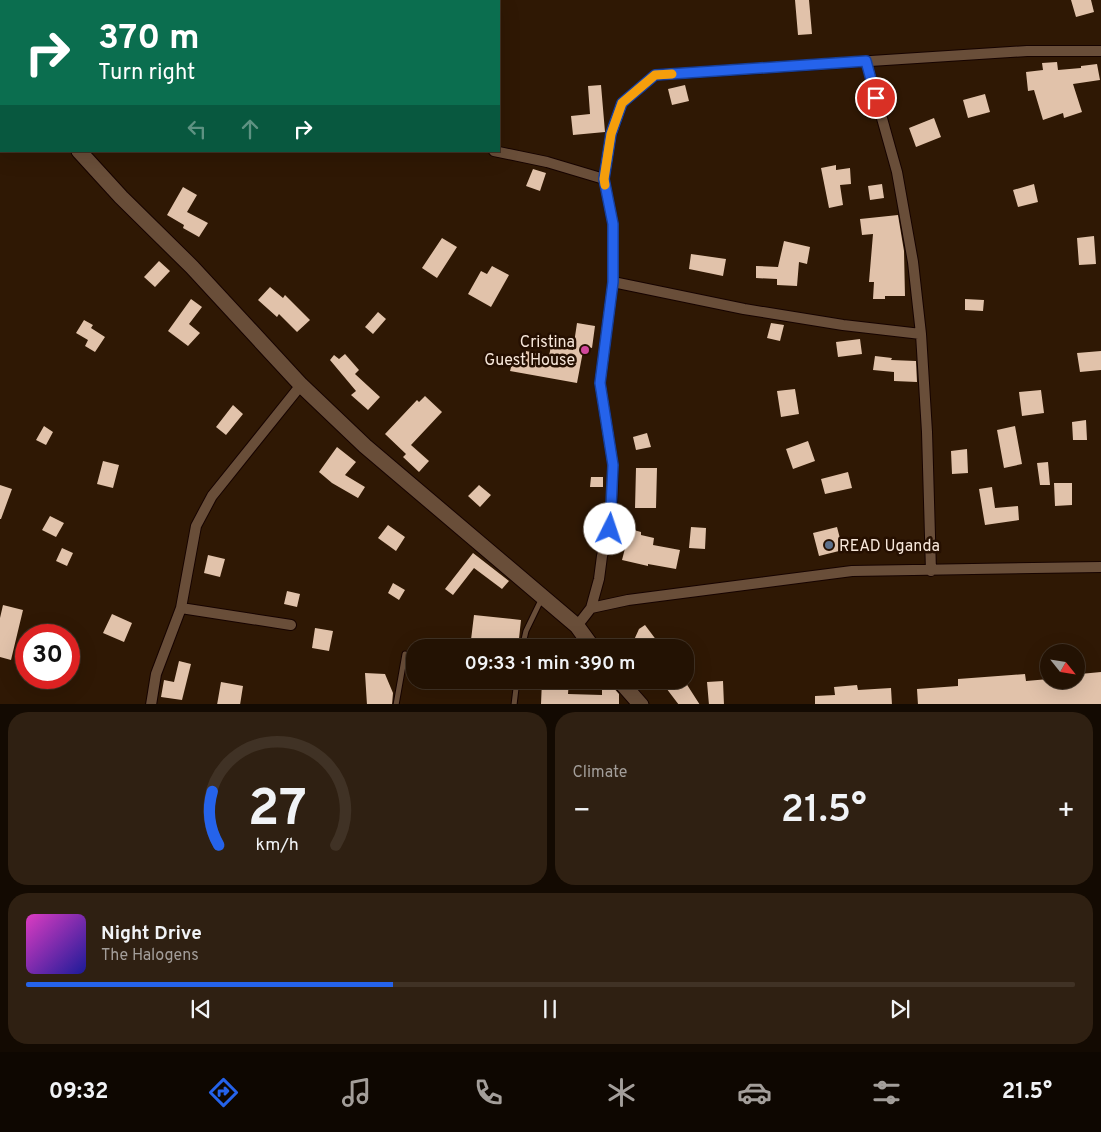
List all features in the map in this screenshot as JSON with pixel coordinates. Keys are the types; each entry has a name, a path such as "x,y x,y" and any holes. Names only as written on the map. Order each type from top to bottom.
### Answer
{"street":[{"path":"577,626 591,608 610,529 613,465 600,383 613,282 613,224 604,179 611,134 622,103 655,75 1027,51 1101,51"},
{"path":"866,61 897,172 913,262 921,334 927,432 931,571"},
{"path":"80,152 121,197 192,267 301,385 364,446 577,626 586,639"},
{"path":"499,152 547,162 604,179"},
{"path":"613,282 744,309 843,325 921,334"},
{"path":"151,704 156,674 181,608 196,526 203,510 212,496 301,385"},
{"path":"591,608 628,600 852,572 1101,567"},
{"path":"181,608 291,625"},
{"path":"627,689 641,704"}],"lane":[{"path":"524,639 526,631 543,597"},
{"path":"396,704 405,654"},
{"path":"514,704 516,689"}],"building":[{"path":"795,0 809,0 812,34 798,35"},
{"path":"1071,0 1091,0 1094,12 1076,17"},
{"path":"1057,62 1058,70 1081,68 1081,66 1097,64 1100,80 1073,84 1082,112 1064,118 1063,113 1043,120 1034,90 1028,91 1026,72 1043,70 1042,63"},
{"path":"601,85 605,132 573,135 571,116 590,114 588,86"},
{"path":"685,85 689,101 672,105 668,89"},
{"path":"985,94 990,112 968,118 963,100"},
{"path":"934,118 941,137 916,147 909,128"},
{"path":"836,165 836,170 850,168 851,184 840,185 843,205 829,208 821,168"},
{"path":"533,169 546,173 540,191 526,186"},
{"path":"882,184 884,198 870,200 868,186"},
{"path":"1034,184 1038,202 1018,207 1013,190"},
{"path":"183,187 197,195 187,212 208,223 199,237 183,228 184,225 167,215"},
{"path":"898,215 904,251 905,296 885,296 885,299 873,299 874,282 869,282 873,234 862,235 860,219"},
{"path":"1094,236 1096,264 1079,265 1077,238"},
{"path":"442,238 457,247 437,278 422,268"},
{"path":"784,241 810,247 807,264 799,262 797,286 777,285 777,279 756,278 756,266 778,267"},
{"path":"691,254 726,259 723,276 689,269"},
{"path":"159,261 170,271 155,287 144,277"},
{"path":"492,266 509,275 491,307 468,294 481,271 487,274"},
{"path":"270,287 283,298 285,295 310,320 297,332 279,314 277,317 258,300"},
{"path":"191,299 202,307 189,324 200,333 188,346 168,331"},
{"path":"965,299 984,300 983,311 965,310"},
{"path":"378,312 386,319 373,334 365,327"},
{"path":"84,320 93,325 91,328 105,337 95,352 85,346 88,340 76,333"},
{"path":"577,323 595,326 592,348 584,346 577,383 510,371 513,360 524,362 526,351 549,356 551,346 573,350"},
{"path":"771,323 784,325 780,341 767,338"},
{"path":"860,339 862,354 838,357 836,342"},
{"path":"1101,351 1101,370 1080,372 1077,353"},
{"path":"345,354 359,370 355,374 380,397 368,410 351,395 356,391 330,360 334,355 339,359"},
{"path":"875,356 892,358 891,360 916,361 917,382 894,381 894,372 873,370"},
{"path":"795,389 799,414 781,417 777,391"},
{"path":"1041,390 1044,413 1022,416 1019,392"},
{"path":"425,396 442,412 411,445 429,461 419,472 403,457 406,454 385,434 417,400 419,402"},
{"path":"233,405 243,414 226,435 216,427"},
{"path":"1086,420 1087,440 1073,440 1072,422"},
{"path":"44,426 53,432 46,445 36,440"},
{"path":"1015,426 1022,464 1004,468 997,430"},
{"path":"647,433 651,447 636,450 633,437"},
{"path":"808,441 815,461 793,469 786,449"},
{"path":"337,447 356,462 345,475 365,487 358,498 332,483 319,472"},
{"path":"967,449 968,473 952,474 951,451"},
{"path":"103,461 119,465 113,488 97,484"},
{"path":"1048,462 1050,485 1040,485 1037,463"},
{"path":"636,468 657,468 656,508 635,508"},
{"path":"848,472 852,488 825,494 821,479"},
{"path":"591,477 603,477 603,487 590,487"},
{"path":"1054,483 1072,483 1072,505 1055,506"},
{"path":"0,485 12,489 1,519 0,519"},
{"path":"479,485 491,495 480,507 468,496"},
{"path":"992,487 995,508 1018,506 1019,520 985,525 979,489"},
{"path":"50,516 64,523 56,537 42,530"},
{"path":"388,525 405,537 396,551 378,538"},
{"path":"691,527 706,528 705,549 689,548"},
{"path":"837,527 843,550 819,556 813,533"},
{"path":"630,529 641,532 641,535 654,538 653,545 680,550 676,569 648,564 648,566 622,560"},
{"path":"62,548 73,553 67,566 56,561"},
{"path":"473,553 509,581 502,589 474,568 453,595 445,589"},
{"path":"208,555 225,559 220,577 204,573"},
{"path":"393,583 405,590 399,600 388,593"},
{"path":"287,591 300,594 297,607 284,604"},
{"path":"3,605 23,610 20,624 15,624 15,643 11,660 0,657 0,618"},
{"path":"112,614 132,623 124,642 103,633"},
{"path":"474,615 521,620 519,639 471,639"},
{"path":"645,625 656,639 634,639 639,629"},
{"path":"315,628 333,631 329,651 312,648"},
{"path":"179,661 191,664 182,700 161,697 164,680 174,682"},
{"path":"1101,672 1101,704 918,704 917,689 958,686 958,679 1025,674 1026,681 1040,680 1040,689 1085,689 1085,674"},
{"path":"365,673 385,674 393,693 392,704 367,704"},
{"path":"723,681 724,704 709,704 707,682"},
{"path":"221,682 243,686 240,704 217,704"},
{"path":"857,685 858,690 891,688 892,704 815,704 815,696 835,695 834,687"},
{"path":"542,689 568,689 568,694 602,695 602,689 615,689 619,694 619,704 541,704"},
{"path":"667,689 690,689 699,704 678,704"}],"slow traffic":[{"path":"605,185 604,179 611,134 622,103 655,75 672,74"}],"place":[{"name":"Cristina Guest House","path":"585,350"},
{"name":"READ Uganda","path":"829,545"}],"route":[{"path":"610,529 613,465 600,383 613,282 613,224 604,179 611,134 622,103 655,75 866,61 876,98"}]}
